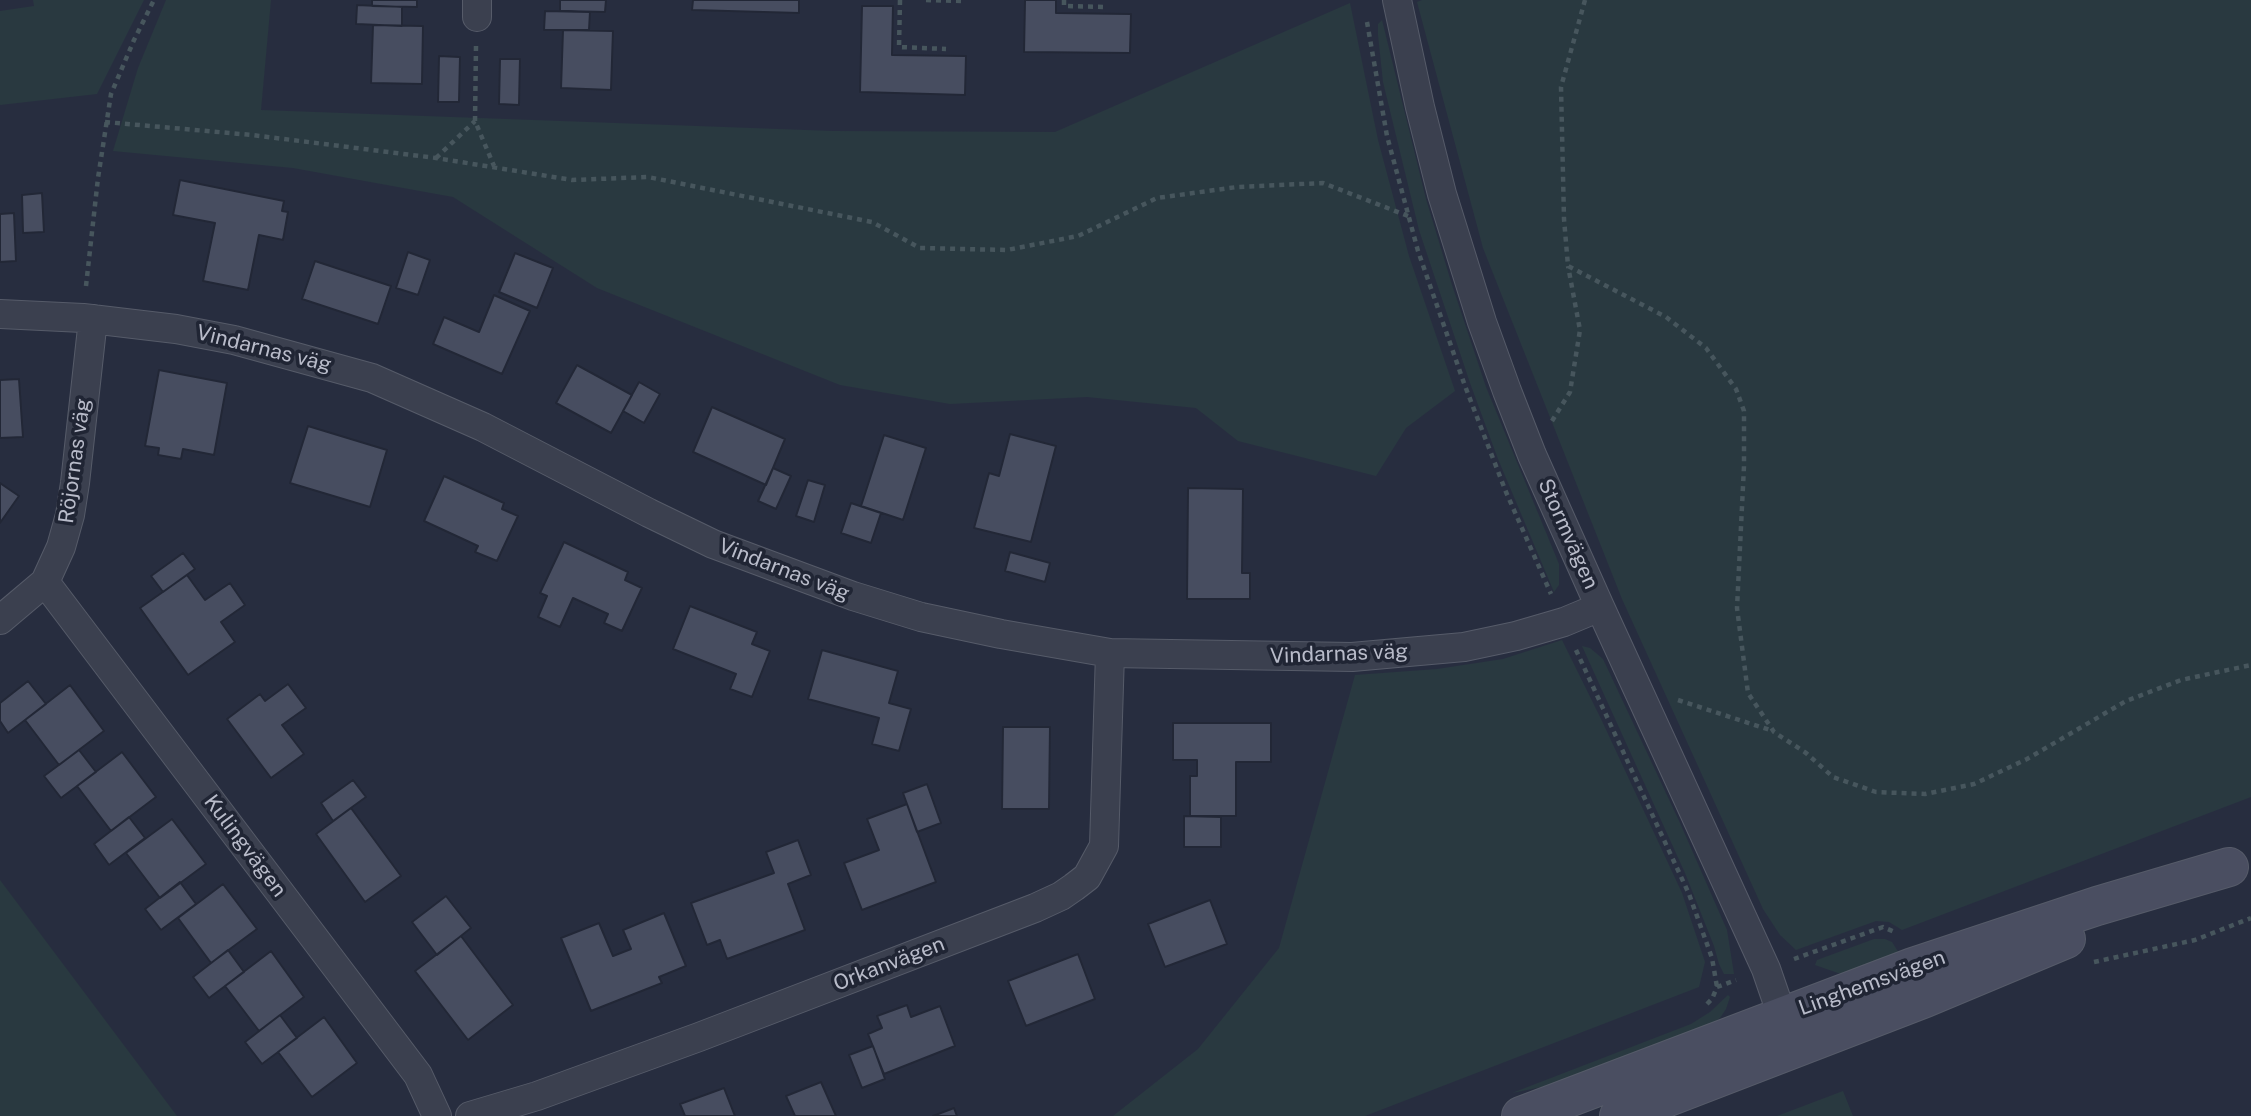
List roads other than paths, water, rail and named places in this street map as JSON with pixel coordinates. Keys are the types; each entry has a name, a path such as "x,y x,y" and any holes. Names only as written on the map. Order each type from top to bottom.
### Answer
{"main road":[{"name":"Linghemsvägen","path":"1619,1116 1973,946 2240,862"},
{"name":"Linghemsvägen","path":"1521,1116 1788,1033"}],"street":[{"name":"Stormvägen","path":"1397,0 1420,107 1482,322 1532,454 1766,969 1788,1033"},
{"name":"Vindarnas väg","path":"0,314 88,319 176,329 234,340 372,378 483,427 671,524 782,571 921,617 1001,634 1110,653 1287,657 1402,653 1464,647 1516,636 1564,622 1600,607"},
{"name":"Röjornas väg","path":"0,620 45,582 61,547 70,515 88,319"},
{"name":"Kulingvägen","path":"45,582 418,1075 437,1116"},
{"name":"Orkanvägen","path":"470,1116 537,1096 712,1032 1035,908 1074,887 1087,877 1104,846 1110,653"}]}
